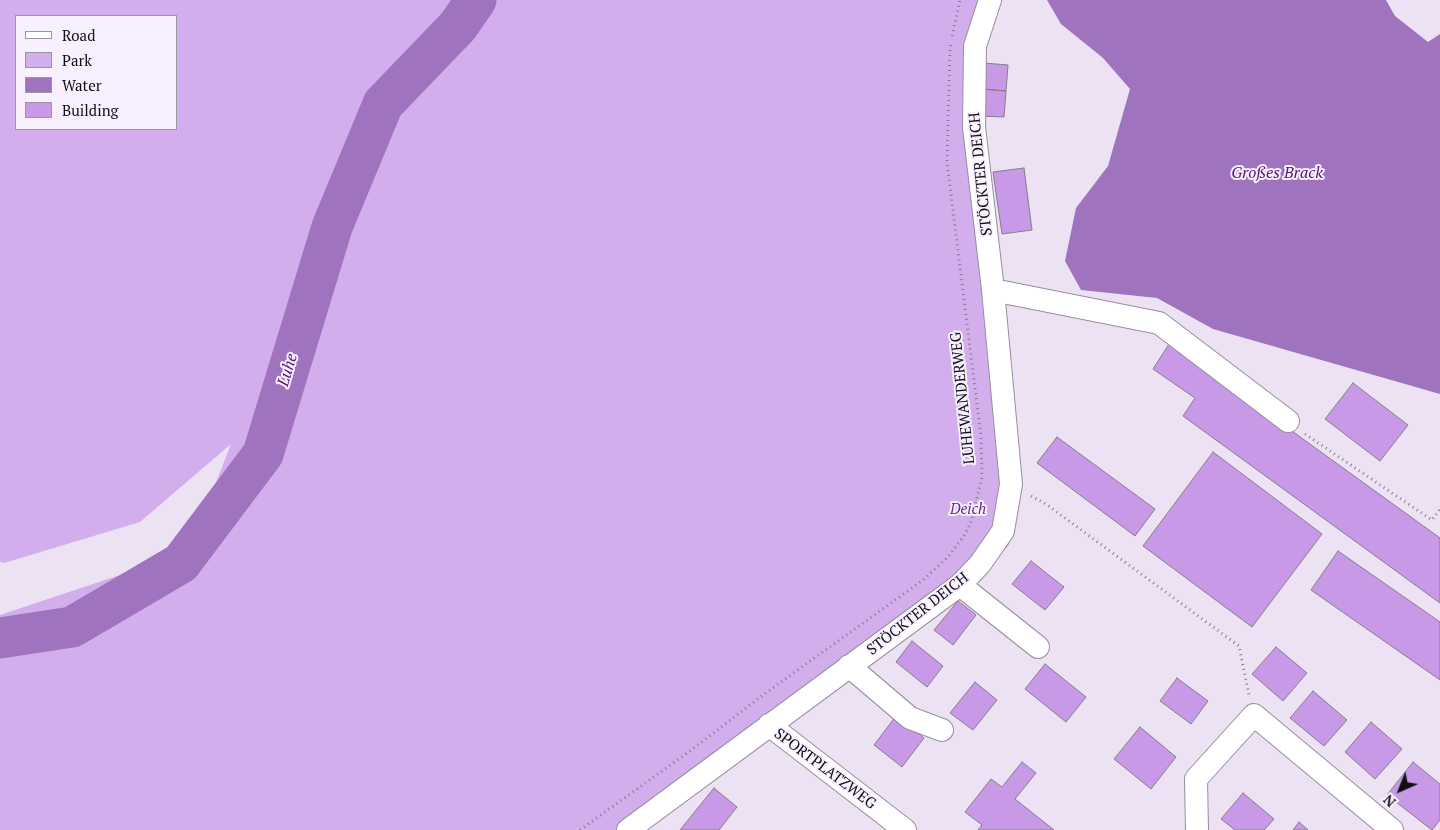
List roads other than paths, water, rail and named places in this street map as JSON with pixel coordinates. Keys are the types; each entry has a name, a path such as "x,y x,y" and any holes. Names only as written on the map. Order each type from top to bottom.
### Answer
{"street":[{"name":"STÖCKTER DEICH","path":"628,830 960,585 980,564 1002,530 1010,484 993,290 974,127 975,46 990,0"},
{"path":"993,290 1158,323 1288,421"},
{"path":"960,585 1038,647"},
{"path":"849,666 910,718 942,730"},
{"path":"1197,830 1196,778 1254,715 1392,830"},
{"name":"SPORTPLATZWEG","path":"768,725 905,830"}],"water":[{"name":"Großes Brack","path":"1047,0 1386,0 1395,16 1428,42 1440,34 1440,394 1213,329 1157,298 1081,290 1065,261 1076,208 1108,166 1130,89 1103,58 1061,24"}],"waterway":[{"name":"Luhe","path":"0,638 72,627 181,563 263,454 332,227 383,104 458,26 476,0"}],"park label":[{"name":"Deich","path":"968,510"}]}
